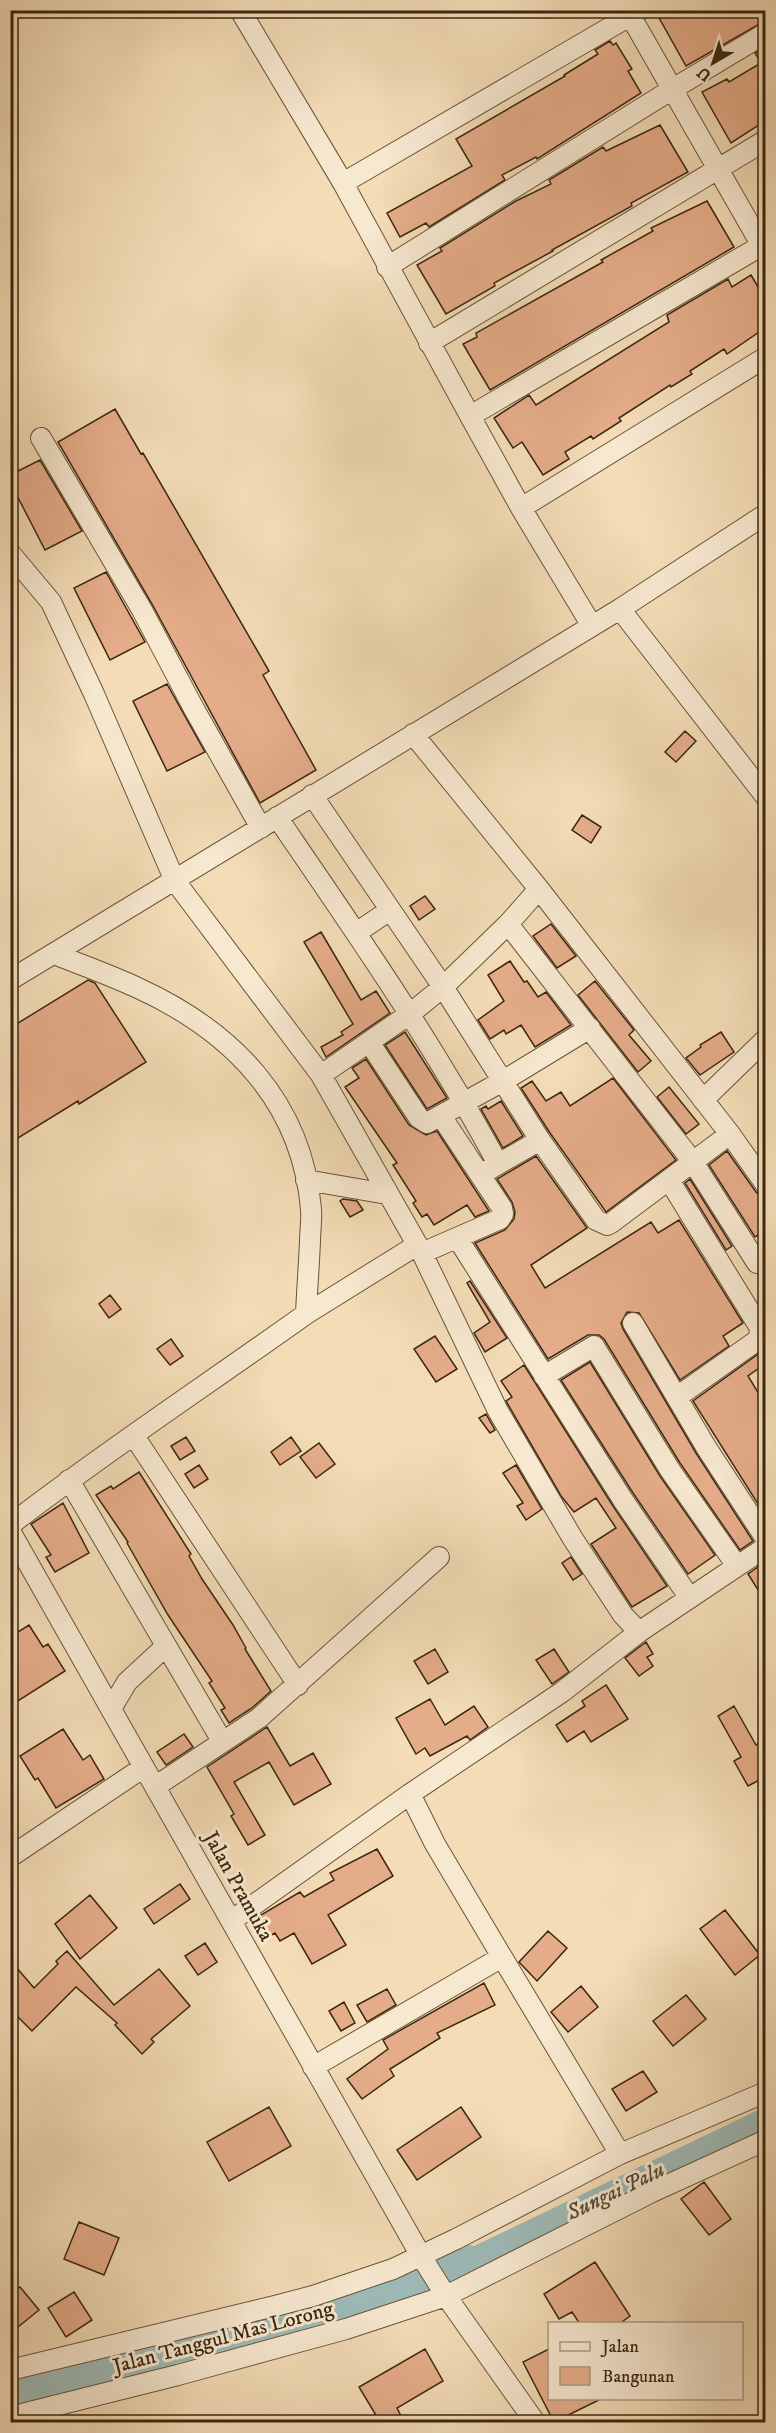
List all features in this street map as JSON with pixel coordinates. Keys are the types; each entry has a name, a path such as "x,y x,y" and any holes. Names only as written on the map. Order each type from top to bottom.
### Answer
{"street":[{"path":"240,10 343,183 521,508 592,626"},
{"path":"343,183 632,12 671,90 764,248 470,416"},
{"path":"387,267 765,33"},
{"path":"429,343 765,140"},
{"path":"521,508 765,357"},
{"path":"41,438 142,610 261,828"},
{"path":"10,980 620,609 765,514"},
{"path":"10,553 51,603 94,694 175,881 321,1075 420,1249 498,1411 573,1539 623,1615 639,1632"},
{"path":"620,609 765,797"},
{"path":"413,734 539,889 730,1134 765,1185"},
{"path":"312,795 443,987 540,1140 592,1215 603,1224 611,1223 730,1134"},
{"path":"277,817 411,1013 464,1101 498,1164"},
{"path":"321,1075 411,1013 443,987 508,924 539,889"},
{"path":"356,933 390,910"},
{"path":"508,924 693,1162 757,1263"},
{"path":"54,954 139,988 190,1017 231,1047 258,1074 276,1099 292,1128 312,1210 306,1314"},
{"path":"369,1042 422,1121 429,1123 590,1028"},
{"path":"703,1100 765,1039"},
{"path":"10,1525 69,1480 306,1314 420,1249 458,1239 500,1219 503,1214 502,1208 441,1116"},
{"path":"479,1175 540,1140"},
{"path":"306,1180 387,1194"},
{"path":"669,1180 760,1328 759,1339 677,1397"},
{"path":"458,1239 622,1500 689,1597"},
{"path":"633,1323 765,1539"},
{"path":"544,1376 594,1346 670,1470 737,1566"},
{"path":"134,1436 298,1685"},
{"path":"69,1480 222,1741"},
{"name":"Jalan Pramuka","path":"10,1531 313,2067 444,2293"},
{"path":"231,1921 410,1794 562,1692 639,1632 765,1547"},
{"path":"156,1786 259,1718 439,1557"},
{"path":"111,1709 127,1682 166,1646"},
{"path":"10,1857 144,1767"},
{"path":"410,1794 435,1844 620,2154"},
{"path":"313,2067 502,1957"},
{"path":"10,2370 313,2296 424,2260 620,2154 765,2092"},
{"name":"Jalan Tanggul Mas Lorong","path":"10,2417 346,2330 444,2293 765,2140"},
{"path":"444,2293 535,2422"}],"building":[{"path":"667,10 757,10 763,22 686,66 658,16"},
{"path":"610,41 613,45 616,43 632,69 628,71 641,93 537,159 536,157 502,175 505,180 429,227 426,223 400,237 387,213 472,166 456,139 565,76 598,54 595,50"},
{"path":"765,47 765,121 731,143 702,92 727,79 729,82 761,63 755,53"},
{"path":"660,125 688,172 494,283 495,286 446,314 417,265 442,251 440,248 516,201 551,184 549,180 603,147 606,151"},
{"path":"707,201 734,247 490,390 463,344 477,337 476,333 603,262 601,260 653,231 651,228"},
{"path":"751,275 765,299 765,328 727,354 724,349 690,371 692,374 671,387 670,385 619,418 621,421 593,439 591,436 565,452 569,459 543,475 522,442 513,448 494,418 529,395 536,405 669,322 667,315 728,279 732,287"},
{"path":"115,409 141,454 143,453 269,671 263,675 316,770 260,803 152,604 58,442"},
{"path":"40,460 82,531 45,550 10,482 10,475"},
{"path":"106,572 145,642 110,660 74,588"},
{"path":"167,684 205,752 167,771 133,701"},
{"path":"685,731 696,741 676,762 665,752"},
{"path":"582,815 601,827 591,843 572,830"},
{"path":"425,896 435,909 419,920 410,906"},
{"path":"551,924 576,956 557,968 533,936"},
{"path":"321,932 361,1000 376,991 390,1013 326,1057 321,1047 343,1035 341,1032 353,1024 304,942"},
{"path":"510,961 524,982 527,981 538,997 546,992 571,1025 535,1047 521,1025 506,1034 504,1030 490,1039 478,1020 504,1001 488,975"},
{"path":"88,980 95,983 146,1062 79,1104 78,1101 10,1143 10,1028"},
{"path":"595,981 634,1030 629,1035 651,1061 638,1072 578,995"},
{"path":"405,1032 447,1098 427,1109 385,1045"},
{"path":"721,1032 734,1052 700,1075 686,1058 701,1047 700,1045"},
{"path":"366,1059 409,1125 426,1135 437,1131 489,1211 475,1217 467,1205 434,1225 427,1214 422,1217 413,1203 416,1201 393,1165 397,1163 345,1087 359,1078 352,1068"},
{"path":"613,1078 676,1160 606,1212 521,1088 532,1081 546,1101 561,1092 570,1106"},
{"path":"669,1087 699,1124 686,1134 657,1097"},
{"path":"501,1101 523,1136 503,1148 481,1109 486,1106 488,1109"},
{"path":"727,1151 756,1192 765,1200 765,1231 755,1237 709,1165"},
{"path":"536,1156 587,1228 531,1265 545,1288 651,1222 658,1233 679,1220 743,1323 723,1336 729,1346 680,1380 639,1313 627,1312 621,1323 696,1453 753,1541 740,1550 680,1463 604,1339 599,1335 588,1335 548,1359 475,1243 505,1230 514,1219 515,1212 512,1202 497,1179"},
{"path":"690,1179 732,1246 726,1250 685,1183"},
{"path":"343,1199 357,1201 363,1210 350,1217 340,1201"},
{"path":"470,1281 507,1338 485,1352 474,1333 490,1322 467,1283"},
{"path":"110,1295 121,1309 109,1318 99,1304"},
{"path":"435,1336 457,1369 436,1382 414,1349"},
{"path":"171,1339 183,1356 170,1365 157,1349"},
{"path":"761,1352 765,1364 748,1376 765,1404 765,1515 693,1401"},
{"path":"590,1362 660,1476 715,1555 688,1574 561,1380"},
{"path":"524,1365 613,1506 667,1586 632,1607 591,1544 616,1528 596,1498 574,1512 561,1496 506,1401 512,1397 501,1381"},
{"path":"486,1414 495,1430 490,1433 479,1418"},
{"path":"186,1437 195,1451 180,1460 171,1446"},
{"path":"291,1437 301,1451 280,1465 271,1452"},
{"path":"319,1443 335,1464 316,1478 300,1457"},
{"path":"199,1465 208,1479 194,1488 185,1474"},
{"path":"516,1465 542,1509 526,1520 517,1506 523,1503 503,1473"},
{"path":"139,1472 191,1554 189,1556 202,1579 233,1625 271,1691 252,1708 229,1723 221,1710 225,1708 209,1683 212,1681 168,1615 128,1542 96,1495 111,1486 113,1489"},
{"path":"63,1503 89,1553 55,1572 46,1557 51,1555 31,1524"},
{"path":"571,1557 582,1574 573,1580 562,1563"},
{"path":"765,1562 765,1601 748,1574"},
{"path":"29,1625 43,1647 48,1644 65,1671 10,1706 10,1637"},
{"path":"646,1642 653,1654 647,1657 653,1666 639,1676 625,1658"},
{"path":"435,1649 448,1672 428,1684 414,1661"},
{"path":"554,1649 569,1672 552,1684 536,1660"},
{"path":"606,1685 628,1719 591,1742 584,1731 567,1742 556,1725 585,1706 582,1701"},
{"path":"430,1699 445,1725 474,1706 488,1727 470,1740 467,1736 430,1756 425,1748 416,1754 396,1718"},
{"path":"734,1706 756,1745 765,1740 765,1777 748,1786 734,1761 741,1757 718,1716"},
{"path":"267,1727 290,1766 313,1753 331,1784 294,1805 269,1762 234,1782 265,1835 248,1845 231,1816 234,1814 207,1767"},
{"path":"63,1729 83,1760 90,1755 104,1779 56,1808 38,1778 35,1780 20,1756"},
{"path":"184,1734 193,1747 166,1765 157,1752"},
{"path":"377,1849 393,1876 328,1915 346,1945 312,1964 294,1933 280,1941 275,1933 262,1940 251,1921 300,1892 304,1897 334,1880 330,1873"},
{"path":"180,1884 190,1899 154,1924 144,1909"},
{"path":"90,1895 117,1928 80,1959 55,1924"},
{"path":"725,1910 760,1955 735,1975 700,1929"},
{"path":"548,1931 567,1948 537,1981 519,1962"},
{"path":"205,1943 217,1962 198,1975 185,1956"},
{"path":"67,1951 114,2005 159,1969 190,2006 151,2039 154,2042 142,2054 115,2025 117,2023 76,1987 32,2031 10,2009 10,1960 34,1988 58,1964 56,1961"},
{"path":"484,1983 495,2005 437,2033 440,2038 390,2069 394,2076 362,2099 347,2079 388,2049 383,2040"},
{"path":"581,1986 598,2007 568,2032 551,2012"},
{"path":"387,1989 396,2005 367,2022 357,2005"},
{"path":"686,1995 706,2019 673,2046 653,2021"},
{"path":"344,2002 355,2023 341,2031 329,2011"},
{"path":"643,2071 657,2092 626,2111 612,2089"},
{"path":"269,2107 291,2146 229,2181 207,2142"},
{"path":"461,2107 481,2137 417,2180 397,2150"},
{"path":"704,2182 731,2219 709,2235 681,2199"},
{"path":"79,2222 119,2238 104,2275 64,2259"},
{"path":"595,2262 630,2316 622,2322 579,2322 572,2312 559,2319 544,2294"},
{"path":"20,2287 39,2310 18,2327 10,2318 10,2294"},
{"path":"74,2292 92,2320 66,2337 48,2308"},
{"path":"425,2349 443,2381 397,2408 404,2422 380,2422 359,2387"},
{"path":"548,2350 548,2400 599,2400 554,2422 523,2362"}],"waterway":[{"name":"Sungai Palu","path":"465,2262 766,2118"},
{"path":"10,2396 403,2287 465,2262"}]}
